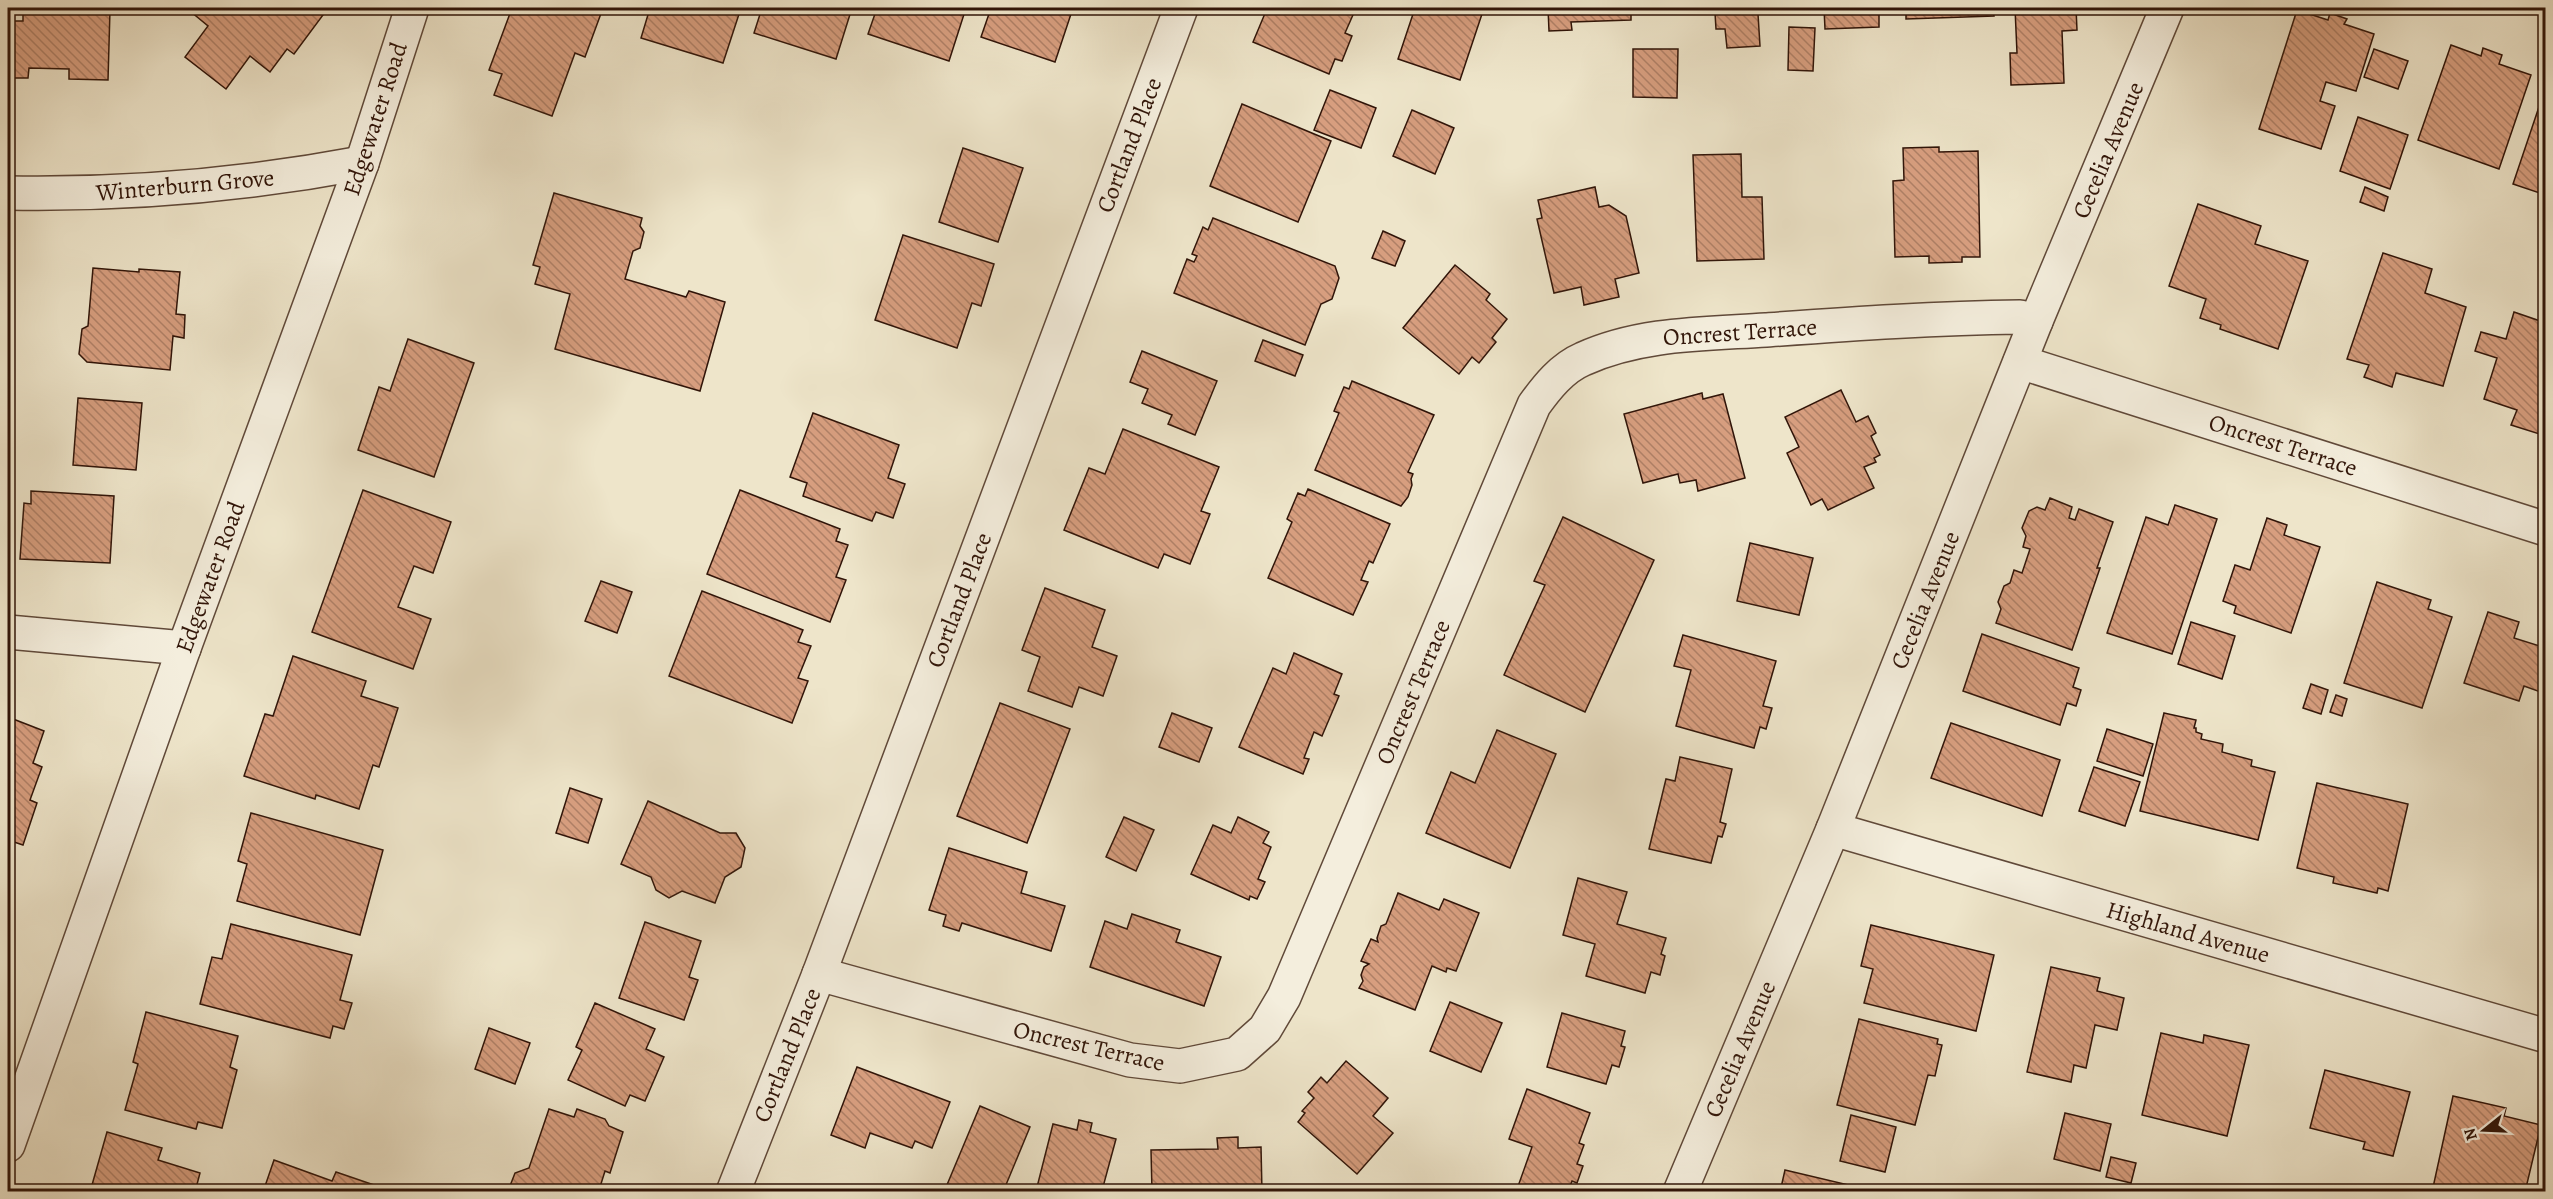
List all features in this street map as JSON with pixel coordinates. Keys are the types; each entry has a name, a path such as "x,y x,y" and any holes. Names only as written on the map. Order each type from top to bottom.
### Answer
{"street":[{"name":"Edgewater Road","path":"8,1145 184,648 362,163 412,8"},
{"name":"Cortland Place","path":"733,1191 819,974 1181,8"},
{"name":"Cecelia Avenue","path":"1680,1191 1833,829 2036,321 2168,8"},
{"name":"Winterburn Grove","path":"8,193 85,194 229,184 298,175 362,163"},
{"name":"Oncrest Terrace","path":"819,974 1130,1060 1180,1066 1237,1054 1265,1029 1284,997 1534,405 1553,380 1580,360 1615,346 1662,337 1906,320 2020,317 2036,321"},
{"name":"Oncrest Terrace","path":"2020,362 2546,529"},
{"path":"8,632 184,648"},
{"name":"Highland Avenue","path":"1833,829 2543,1035"}],"building":[{"path":"23,8 110,10 108,80 69,79 69,69 29,68 28,78 8,78 8,21 23,21"},
{"path":"194,8 322,8 326,11 294,54 287,49 270,72 250,56 226,89 185,57 208,26 191,12"},
{"path":"512,8 603,8 585,57 575,53 552,116 494,95 502,74 489,70"},
{"path":"650,8 741,8 723,63 641,38"},
{"path":"762,8 852,8 836,59 754,33"},
{"path":"877,8 966,8 949,61 868,34"},
{"path":"991,8 1073,8 1055,62 981,37"},
{"path":"1257,8 1356,8 1345,33 1352,36 1342,61 1335,59 1329,74 1253,42 1266,11"},
{"path":"1415,8 1484,8 1460,80 1398,59"},
{"path":"1548,8 1631,8 1631,20 1571,22 1572,30 1549,31"},
{"path":"1697,8 1777,8 1777,14 1758,14 1760,46 1727,48 1725,29 1716,29 1715,13 1698,14"},
{"path":"1824,8 1879,8 1879,27 1825,29"},
{"path":"1906,8 1993,8 1994,16 1906,19"},
{"path":"2015,8 2076,8 2077,30 2062,31 2064,83 2011,85 2010,53 2017,53"},
{"path":"2297,10 2328,20 2330,13 2347,19 2344,24 2374,34 2356,91 2326,82 2320,101 2335,106 2321,149 2259,129"},
{"path":"1789,27 1815,28 1813,71 1788,70"},
{"path":"2451,45 2481,56 2483,48 2502,55 2499,64 2531,75 2499,169 2418,140"},
{"path":"1633,49 1678,49 1677,98 1633,97"},
{"path":"2374,49 2408,61 2398,89 2364,77"},
{"path":"2546,89 2546,195 2513,184"},
{"path":"1330,90 1376,108 1361,148 1314,130"},
{"path":"1242,104 1331,141 1298,222 1210,186"},
{"path":"1412,110 1454,128 1435,174 1393,156"},
{"path":"2358,117 2408,135 2390,189 2340,171"},
{"path":"1939,147 1939,152 1978,151 1980,257 1962,257 1962,262 1929,263 1929,256 1895,257 1893,181 1904,180 1903,148"},
{"path":"963,148 1023,168 998,242 939,222"},
{"path":"1741,154 1742,197 1762,197 1764,259 1697,261 1693,155"},
{"path":"1595,187 1599,207 1609,205 1626,216 1639,273 1615,279 1619,297 1584,305 1581,287 1554,293 1537,219 1542,218 1538,200"},
{"path":"2365,187 2388,197 2384,211 2360,202"},
{"path":"554,193 642,218 640,226 644,232 640,248 633,251 625,279 686,297 689,291 725,302 700,391 555,349 570,294 535,284 540,267 533,265"},
{"path":"2198,204 2261,226 2255,244 2308,261 2278,349 2220,329 2221,325 2200,318 2206,299 2169,286"},
{"path":"1213,218 1335,266 1339,278 1332,299 1321,304 1305,345 1174,293 1187,259 1194,262 1197,256 1192,254 1203,227 1208,230"},
{"path":"1383,231 1405,241 1395,266 1372,258"},
{"path":"903,235 994,264 981,306 972,303 957,348 875,320"},
{"path":"2383,253 2432,269 2425,293 2466,307 2443,386 2396,373 2392,387 2364,377 2369,365 2347,359"},
{"path":"1455,265 1490,294 1486,300 1507,319 1492,338 1496,342 1479,363 1472,357 1459,374 1403,328"},
{"path":"93,268 139,272 139,269 180,272 176,314 185,315 184,338 173,336 170,370 87,362 79,354 82,329 88,326"},
{"path":"2514,312 2546,323 2546,436 2511,425 2517,410 2484,399 2497,358 2475,351 2481,332 2506,339"},
{"path":"408,339 474,363 434,477 358,450 379,387 390,391"},
{"path":"1263,340 1303,355 1295,376 1255,361"},
{"path":"1142,351 1217,381 1195,435 1168,424 1172,415 1142,403 1148,389 1130,382"},
{"path":"1352,381 1434,415 1408,472 1413,474 1412,485 1408,497 1401,506 1315,470 1339,413 1334,411 1344,387 1349,389"},
{"path":"1841,390 1856,422 1868,416 1876,433 1871,436 1880,455 1874,458 1876,462 1864,467 1874,488 1828,510 1822,499 1811,505 1787,453 1799,447 1785,417"},
{"path":"1702,393 1703,399 1723,394 1745,478 1698,491 1696,480 1680,483 1678,474 1643,483 1624,414"},
{"path":"78,398 142,403 136,470 73,465"},
{"path":"813,413 899,445 888,478 905,484 893,518 876,512 872,521 803,496 807,483 790,477"},
{"path":"1123,429 1219,467 1201,511 1210,514 1190,564 1164,554 1158,568 1064,530 1089,468 1105,474"},
{"path":"1308,489 1390,524 1373,563 1369,561 1361,580 1368,582 1353,615 1268,578 1292,522 1287,519 1298,493 1305,496"},
{"path":"363,490 451,522 433,573 414,566 398,607 431,619 413,669 312,632"},
{"path":"740,490 840,529 836,541 848,545 836,577 846,580 830,622 707,574"},
{"path":"31,491 114,496 110,563 20,559 24,503 31,504"},
{"path":"2050,498 2072,507 2069,518 2075,520 2079,509 2113,522 2072,650 1996,623 2001,609 1998,602 2004,586 2010,583 2014,570 2022,573 2030,549 2023,547 2026,536 2022,528 2029,511 2037,507 2045,510"},
{"path":"2175,505 2217,519 2172,654 2107,633 2146,517 2168,525"},
{"path":"1563,517 1654,560 1585,712 1504,675 1545,585 1534,581"},
{"path":"2267,518 2287,525 2284,535 2320,547 2291,633 2234,613 2236,606 2223,601 2235,565 2250,570"},
{"path":"1750,543 1813,558 1799,615 1737,601"},
{"path":"601,581 632,592 617,633 585,621"},
{"path":"2377,582 2431,600 2428,609 2452,617 2422,708 2344,683"},
{"path":"1045,588 1105,610 1092,647 1117,656 1103,696 1079,687 1072,707 1028,691 1040,657 1022,650"},
{"path":"702,591 803,630 798,642 811,646 798,678 808,681 792,723 669,676"},
{"path":"2488,612 2519,622 2514,638 2546,648 2546,694 2524,686 2519,701 2464,683"},
{"path":"2191,622 2235,636 2222,679 2178,664"},
{"path":"1982,634 2079,668 2073,687 2081,690 2076,706 2067,703 2060,725 1963,691"},
{"path":"1683,635 1776,661 1763,706 1772,708 1766,729 1760,727 1754,748 1676,726 1691,670 1674,666"},
{"path":"1294,653 1342,674 1334,694 1339,696 1322,736 1314,732 1304,758 1309,759 1303,774 1239,747 1273,668 1286,674"},
{"path":"293,656 366,681 361,696 398,708 379,767 373,765 359,809 316,795 315,799 244,776 265,714 273,716"},
{"path":"2311,684 2328,690 2321,714 2303,708"},
{"path":"2336,695 2347,699 2342,716 2330,712"},
{"path":"1000,703 1070,729 1027,843 957,816"},
{"path":"1172,713 1212,728 1199,762 1159,747"},
{"path":"2164,713 2196,720 2194,728 2196,732 2202,734 2201,739 2223,744 2222,752 2252,760 2251,766 2275,772 2258,840 2140,811"},
{"path":"8,717 44,731 33,763 42,767 30,800 37,803 23,845 8,840"},
{"path":"1951,723 2060,760 2042,816 1931,778"},
{"path":"2107,729 2153,744 2143,776 2097,761"},
{"path":"1497,730 1556,754 1510,868 1426,833 1451,772 1475,783"},
{"path":"1680,757 1732,769 1720,822 1726,824 1722,837 1718,836 1711,863 1649,849 1666,779 1675,781"},
{"path":"2094,767 2140,782 2125,826 2079,811"},
{"path":"2317,783 2408,804 2388,891 2378,888 2377,893 2333,883 2334,877 2297,868"},
{"path":"570,788 602,799 588,843 556,833"},
{"path":"648,801 720,833 736,833 745,848 741,867 725,877 715,903 682,891 669,898 656,890 651,877 621,864"},
{"path":"251,813 383,850 360,935 237,901 247,864 238,861"},
{"path":"1124,817 1154,830 1136,871 1106,857"},
{"path":"1238,817 1269,832 1263,843 1271,847 1258,879 1265,882 1257,899 1250,896 1249,900 1191,874 1213,825 1231,833"},
{"path":"949,848 1027,872 1021,893 1065,906 1051,951 962,923 959,931 943,926 946,915 929,910"},
{"path":"1578,878 1627,892 1617,924 1666,938 1661,954 1665,956 1660,975 1651,972 1645,993 1586,976 1595,944 1563,935"},
{"path":"1398,893 1439,910 1444,899 1479,913 1456,971 1447,968 1446,972 1432,966 1415,1010 1359,988 1363,981 1361,975 1364,967 1369,964 1361,961 1371,939 1378,942 1381,926 1386,924"},
{"path":"1132,914 1180,930 1176,942 1221,957 1204,1006 1090,967 1105,921 1127,929"},
{"path":"645,922 701,941 689,977 698,980 684,1020 619,998"},
{"path":"231,924 352,955 340,1000 352,1003 344,1029 333,1026 330,1038 200,1004 212,957 222,959"},
{"path":"1871,925 1994,955 1976,1031 1864,1003 1873,969 1861,966"},
{"path":"2051,967 2100,978 2097,991 2124,998 2117,1030 2095,1025 2086,1068 2074,1065 2071,1082 2027,1072"},
{"path":"1450,1002 1502,1023 1481,1072 1430,1051"},
{"path":"595,1003 655,1029 646,1049 664,1057 645,1101 630,1095 625,1106 568,1080 582,1050 576,1047"},
{"path":"146,1012 238,1036 230,1067 237,1070 222,1128 198,1122 196,1129 125,1110 138,1064 133,1062"},
{"path":"1562,1013 1625,1031 1621,1046 1625,1047 1619,1067 1612,1065 1606,1084 1547,1067"},
{"path":"1859,1019 1938,1039 1937,1044 1942,1045 1935,1076 1928,1075 1915,1125 1837,1105"},
{"path":"489,1028 530,1043 515,1084 475,1069"},
{"path":"2161,1033 2203,1043 2204,1035 2249,1045 2227,1136 2142,1115"},
{"path":"1346,1061 1388,1098 1373,1116 1393,1133 1357,1174 1298,1122 1305,1113 1302,1111 1314,1098 1308,1092 1321,1077 1327,1083"},
{"path":"857,1067 950,1102 932,1148 915,1141 912,1148 870,1133 865,1148 831,1135"},
{"path":"2325,1070 2410,1092 2393,1156 2363,1149 2365,1142 2310,1128"},
{"path":"1527,1089 1590,1113 1579,1143 1584,1145 1577,1164 1583,1166 1577,1183 1572,1181 1568,1192 1516,1192 1532,1147 1509,1139"},
{"path":"2453,1096 2506,1108 2504,1116 2541,1125 2525,1192 2432,1192"},
{"path":"980,1106 1030,1127 1003,1192 944,1192"},
{"path":"549,1109 574,1117 577,1109 605,1119 609,1126 623,1132 610,1173 605,1171 600,1187 607,1189 606,1192 514,1192 510,1186 515,1173 529,1168"},
{"path":"2065,1113 2111,1124 2100,1171 2054,1159"},
{"path":"1851,1115 1896,1127 1885,1172 1840,1161"},
{"path":"1079,1120 1092,1123 1090,1132 1116,1139 1103,1187 1097,1186 1096,1192 1036,1191 1053,1124 1077,1130"},
{"path":"107,1132 162,1148 158,1160 200,1173 195,1192 90,1192"},
{"path":"1238,1137 1238,1148 1261,1147 1262,1192 1152,1192 1151,1150 1218,1149 1217,1138"},
{"path":"2111,1157 2136,1163 2131,1183 2106,1177"},
{"path":"274,1160 332,1181 336,1172 377,1186 375,1192 263,1192"},
{"path":"1785,1170 1874,1191 1874,1192 1780,1192"}]}
